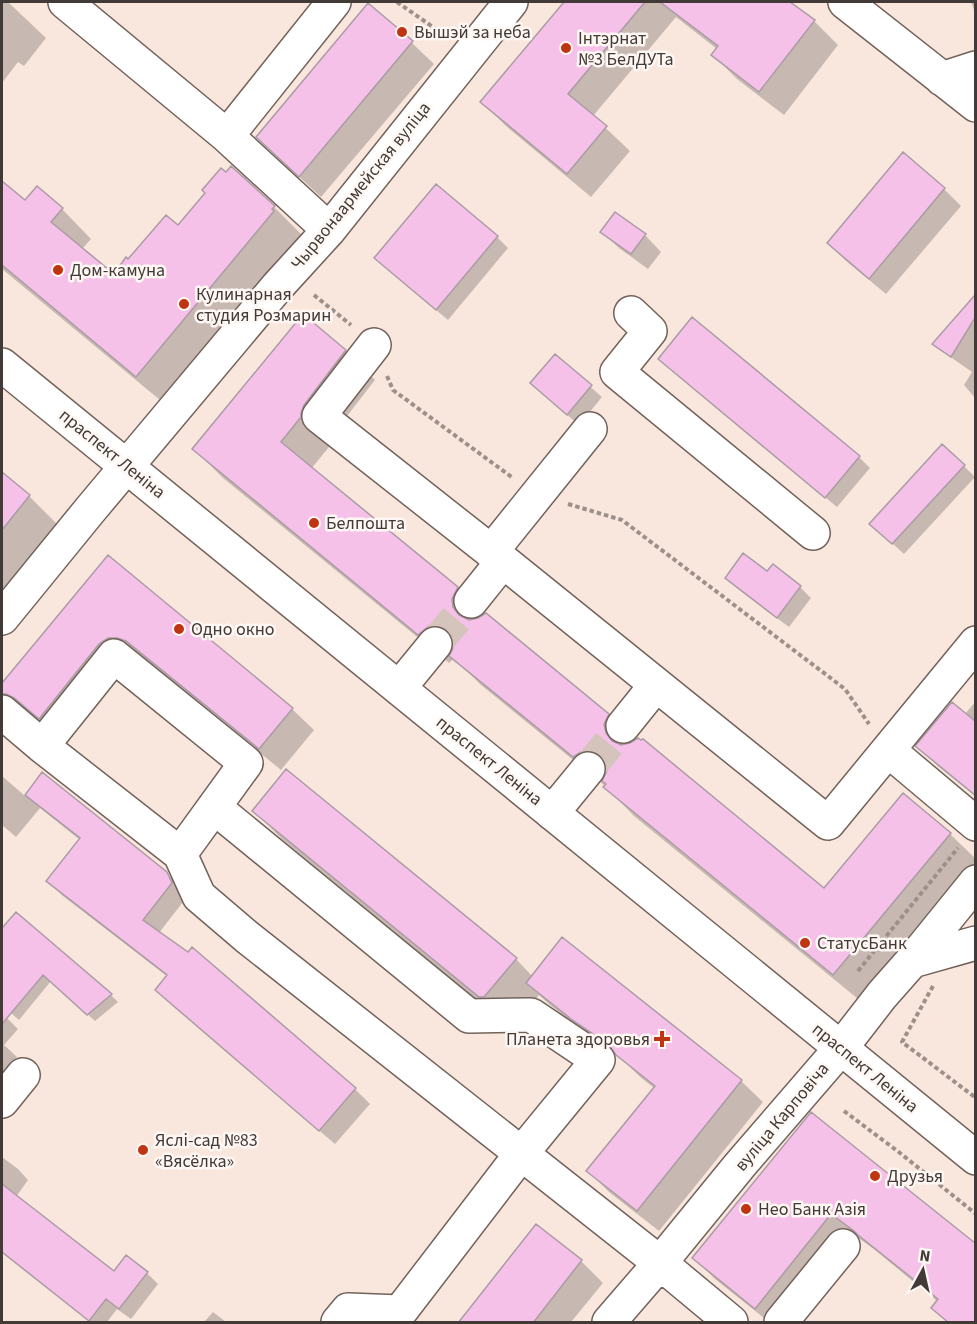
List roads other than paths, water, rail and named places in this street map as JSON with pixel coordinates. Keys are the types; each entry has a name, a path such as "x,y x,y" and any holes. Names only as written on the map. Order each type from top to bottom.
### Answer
{"street":[{"path":"65,2 227,136 329,230"},
{"path":"227,136 334,2"},
{"name":"Чырвонаармейская вуліца","path":"2,618 126,466 277,287 329,230 511,2"},
{"path":"845,2 975,105"},
{"path":"942,79 975,69"},
{"path":"631,313 650,331 617,372 813,533"},
{"path":"374,345 319,416 828,823 975,644"},
{"name":"праспект Леніна","path":"2,365 975,1158"},
{"path":"471,600 536,495 590,429"},
{"path":"399,688 435,644"},
{"path":"42,746 114,656 246,763 180,854"},
{"path":"623,726 656,685"},
{"path":"2,712 180,854 199,896 256,944 660,1263 731,1323"},
{"path":"888,750 968,835"},
{"path":"552,813 588,769"},
{"path":"214,807 469,1016 531,1015 598,1060 521,1154 400,1312 348,1310 338,1323"},
{"name":"вуліца Карповіча","path":"609,1323 841,1048 882,995 924,970 975,882"},
{"path":"924,970 975,943"},
{"path":"2,1101 23,1075"},
{"path":"781,1323 843,1246"}],"tunnel":[{"path":"435,644 471,601"},
{"path":"588,769 623,726"}],"place":[{"name":"Вышэй за неба","path":"402,32"},
{"name":"Інтэрнат №3 БелДУТа","path":"566,48"},
{"name":"Дом-камуна","path":"58,270"},
{"name":"Кулинарная студия Розмарин","path":"184,304"},
{"name":"Белпошта","path":"314,523"},
{"name":"Одно окно","path":"179,629"},
{"name":"СтатусБанк","path":"805,943"},
{"name":"Планета здоровья","path":"662,1039"},
{"name":"Яслі-сад №83 «Вясёлка»","path":"143,1150"},
{"name":"Друзья","path":"875,1176"},
{"name":"Нео Банк Азія","path":"746,1209"}]}
